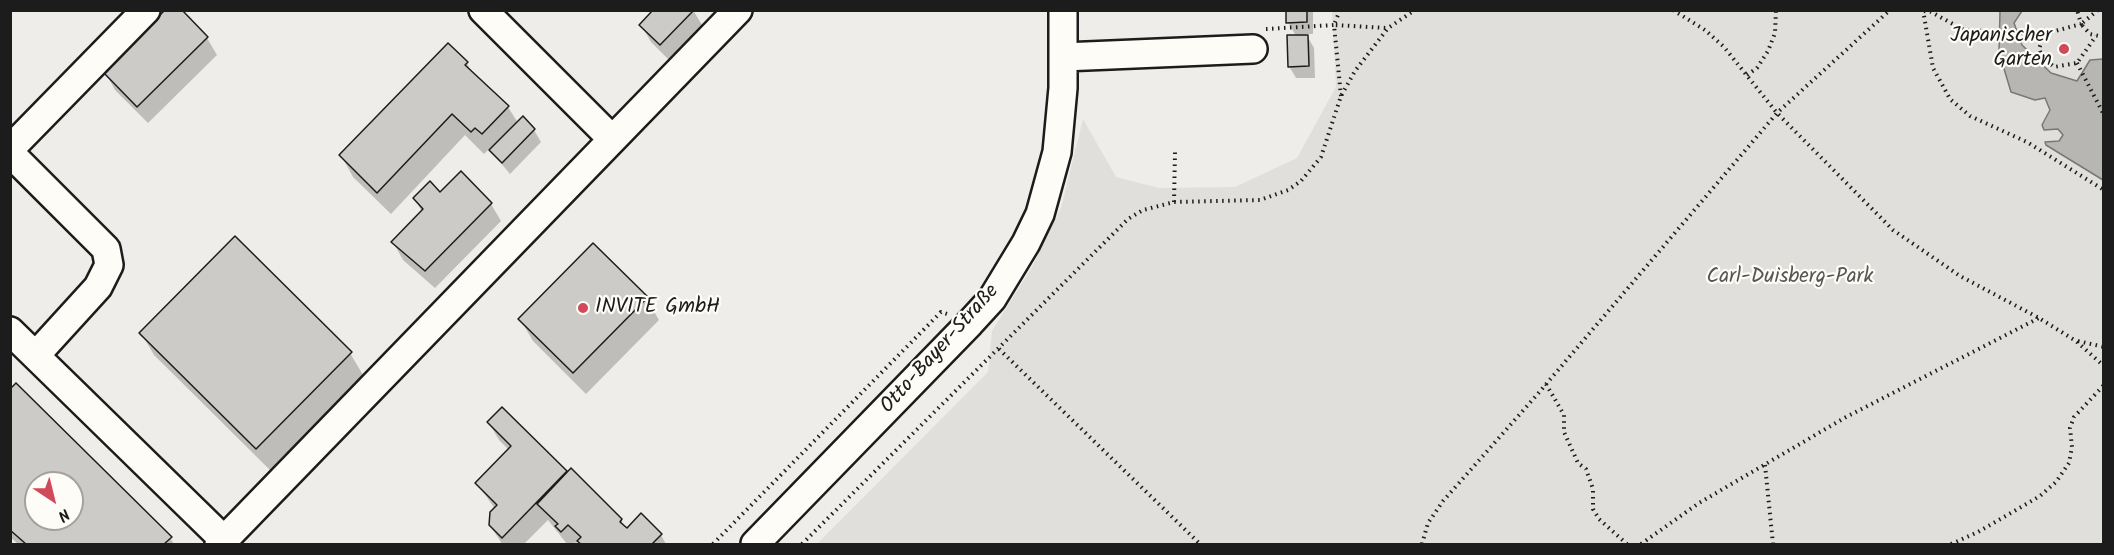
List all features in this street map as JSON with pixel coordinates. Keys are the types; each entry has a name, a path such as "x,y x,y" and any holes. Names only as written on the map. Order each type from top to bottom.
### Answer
{"street":[{"path":"36,355 98,287 109,264 106,249 10,151 146,10"},
{"path":"483,10 612,139"},
{"path":"10,331 221,542 738,10"},
{"name":"Otto-Bayer-Straße","path":"755,544 970,324 1010,272 1040,214 1057,152 1062,120 1063,10"},
{"path":"1063,57 1258,39"}],"path":[{"path":"1340,10 1334,25 1341,96"},
{"path":"802,544 999,349 1116,229 1143,210 1174,202 1260,200 1288,190 1312,170 1321,157 1341,96 1372,46 1388,28 1415,10"},
{"path":"1673,10 1705,30 1724,47 1777,113 1893,230 1960,276 2039,318 2076,341 2103,366"},
{"path":"1747,75 1757,68 1768,51 1776,33 1776,10"},
{"path":"1422,544 1428,523 1443,501 1777,113 1890,10"},
{"path":"2077,10 2084,30 2103,37"},
{"path":"2098,10 2081,24 2044,34 1964,30 1931,12 1923,11 1937,79 1959,109 2036,147 2103,190"},
{"path":"1258,39 1334,25 1388,28"},
{"path":"2044,34 2039,49 2054,67 2077,63 2096,36"},
{"path":"2077,63 2103,115"},
{"path":"1174,202 1175,152"},
{"path":"712,544 941,312 970,324"},
{"path":"1641,544 1699,504 1846,417 2039,318"},
{"path":"2076,341 2103,347"},
{"path":"999,349 1200,544"},
{"path":"1546,384 1564,415 1564,432 1578,463 1586,469 1593,489 1593,509 1599,519 1627,544"},
{"path":"1951,544 1978,532 2040,496 2056,482 2069,463 2072,447 2070,428 2074,417 2084,410 2103,385"},
{"path":"1766,465 1773,544"}],"shaded area":[{"path":"10,11 2103,11 2103,544 11,544"},
{"path":"2000,11 2022,11 2014,23 2022,45 2051,73 2077,81 2090,60 2103,59 2103,180 2046,145 2045,142 2059,141 2063,135 2058,129 2044,130 2042,125 2050,110 2045,98 2035,100 2011,92 1999,52"}],"green space":[{"name":"Carl-Duisberg-Park","path":"1332,11 2103,11 2103,544 817,544 988,372 992,331 1032,267 1061,208 1083,119 1116,177 1159,188 1235,187 1297,158 1336,87"}],"building":[{"path":"165,10 182,10 208,37 137,107 103,72"},
{"path":"653,10 694,10 660,45 639,25"},
{"path":"1286,10 1307,10 1307,22 1286,23"},
{"path":"1287,35 1308,35 1309,66 1288,67"},
{"path":"448,43 468,62 465,65 509,106 482,134 475,128 471,132 452,114 377,193 339,155"},
{"path":"523,116 535,129 502,163 489,150"},
{"path":"461,171 492,203 425,271 391,242 423,209 413,198 430,181 440,192"},
{"path":"235,236 352,352 256,449 139,333"},
{"name":"INVITE GmbH","path":"593,243 648,297 573,373 518,319"},
{"path":"16,383 172,537 164,544 26,544 10,530 10,389"},
{"path":"502,407 567,471 502,538 489,525 490,512 497,505 475,483 511,446 487,422"},
{"path":"571,468 622,519 620,522 627,528 641,513 662,534 652,544 581,544 577,541 581,537 568,525 561,532 555,526 558,524 537,504"}],"place":[{"name":"Japanischer Garten","path":"2064,49"},
{"name":"INVITE GmbH","path":"583,308"}]}
